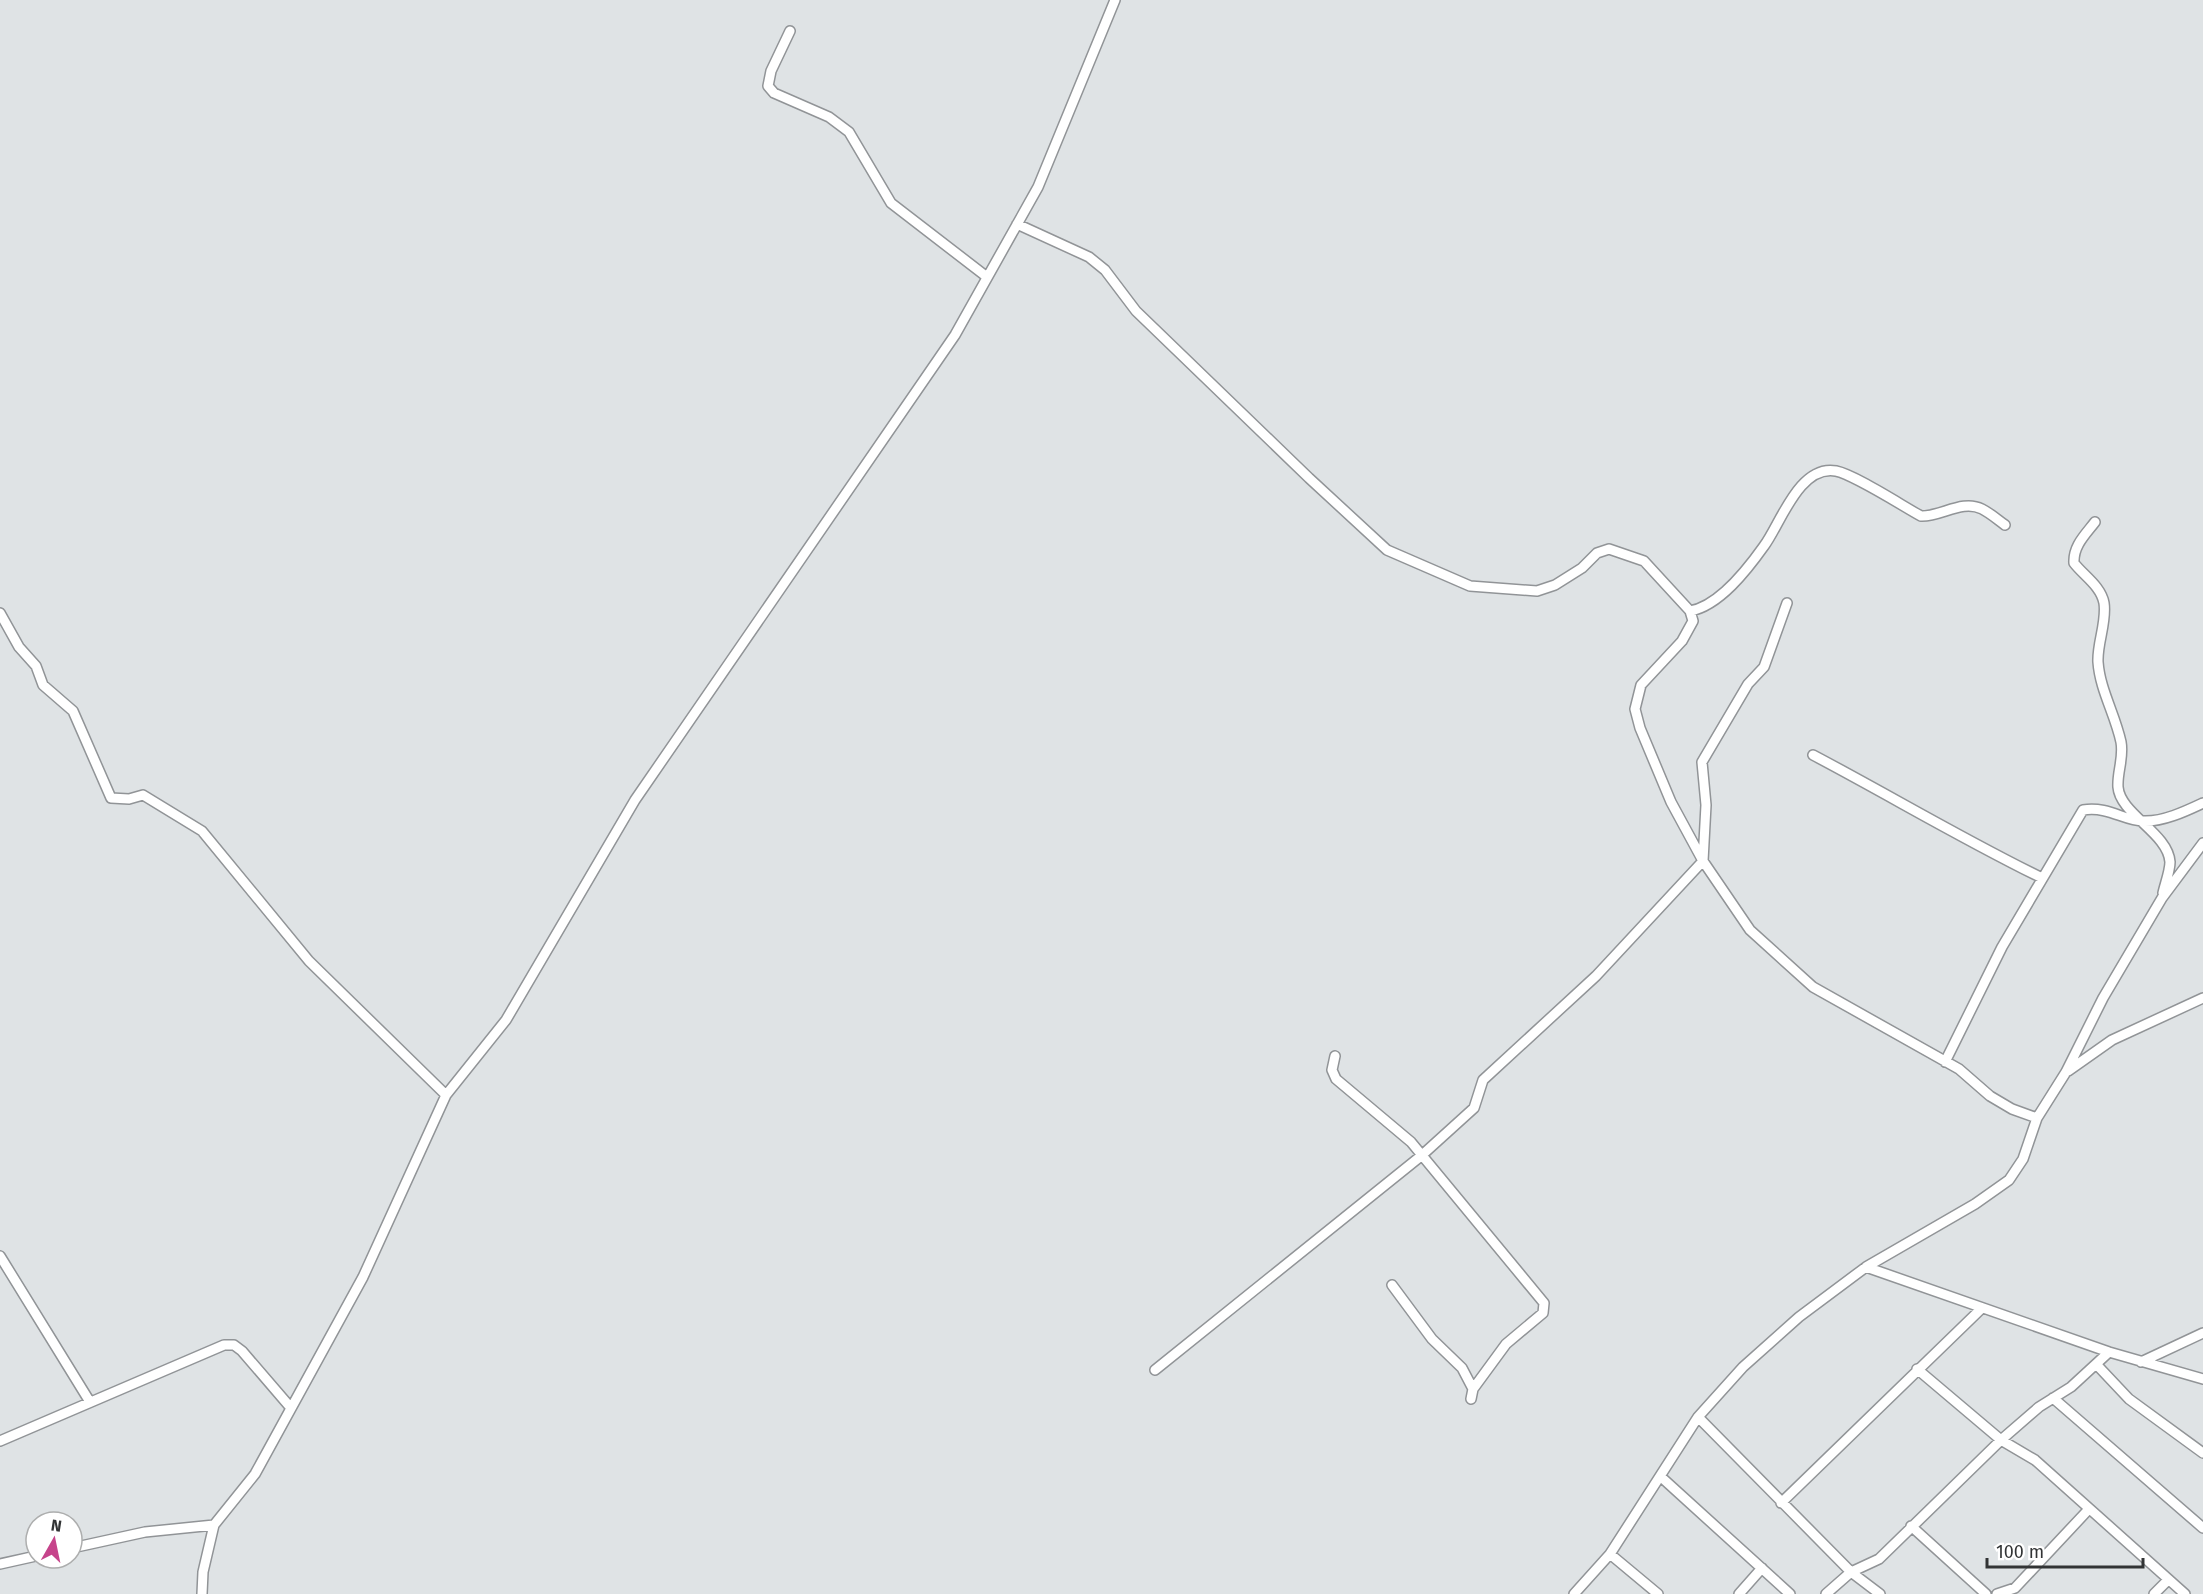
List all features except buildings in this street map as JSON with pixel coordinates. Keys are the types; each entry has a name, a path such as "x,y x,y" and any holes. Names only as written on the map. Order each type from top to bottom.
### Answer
{"street":[{"path":"202,1594 203,1572 214,1525 255,1474 363,1277 446,1095 506,1020 635,800 955,335 1038,187 1114,0"},
{"path":"790,31 771,71 768,86 774,93 829,117 849,132 891,203 987,277"},
{"path":"1017,224 1089,257 1106,270 1136,311 1308,478 1388,550 1470,586 1537,591 1555,585 1582,568 1597,553 1609,549 1644,561 1690,611 1693,621 1690,629 1641,685 1635,709 1640,728 1671,802 1702,861 1750,930 1814,987 1959,1069 1990,1096 2037,1118"},
{"path":"1690,611 1714,603 1765,546 1792,496 1813,476 1825,471 1846,475 1921,516 1929,516 1964,506 1980,508 2006,525"},
{"path":"2095,522 2078,544 2074,563 2095,585 2104,601 2098,660 2101,682 2121,741 2122,755 2118,787 2121,798 2161,842 2168,855 2170,863 2162,898"},
{"path":"1155,1370 1422,1156 1474,1108 1483,1080 1596,976 1702,861 1706,805 1702,762 1748,684 1764,667 1787,603"},
{"path":"0,613 19,646 36,666 43,686 73,711 111,798 129,799 143,795 202,831 309,961 446,1095"},
{"path":"1813,755 1926,815 1976,846 2042,878"},
{"path":"1945,1062 2002,947 2082,810 2114,812 2142,821 2167,816 2203,803"},
{"path":"1574,1594 1610,1554 1698,1417 1743,1367 1799,1317 1866,1268 1976,1204 2009,1180 2023,1159 2037,1118 2066,1072 2103,998 2162,898 2203,843"},
{"path":"2066,1072 2112,1040 2203,998"},
{"path":"1335,1056 1332,1070 1336,1079 1411,1142 1544,1304 1543,1313 1506,1344 1473,1389 1471,1400"},
{"path":"0,1256 90,1402"},
{"path":"1866,1268 2109,1352 2203,1379"},
{"path":"1392,1285 1432,1339 1461,1368 1473,1389"},
{"path":"1781,1503 1982,1308"},
{"path":"2141,1362 2203,1333"},
{"path":"0,1441 224,1345 234,1345 242,1351 291,1408"},
{"path":"1826,1594 1851,1572 1878,1559 2001,1440 2053,1398 2071,1387 2109,1352"},
{"path":"2096,1364 2129,1399 2203,1453"},
{"path":"1917,1369 2001,1440 2035,1460 2185,1594"},
{"path":"2053,1398 2203,1528"},
{"path":"1698,1417 1851,1572 1880,1594"},
{"path":"1660,1476 1790,1594"},
{"path":"1997,1594 2015,1588 2089,1509"},
{"path":"84,1545 145,1532 214,1525"},
{"path":"1911,1526 1986,1594"},
{"path":"1610,1554 1658,1594"},
{"path":"0,1564 24,1559"},
{"path":"1739,1594 1762,1569"},
{"path":"2154,1594 2168,1580"}]}
